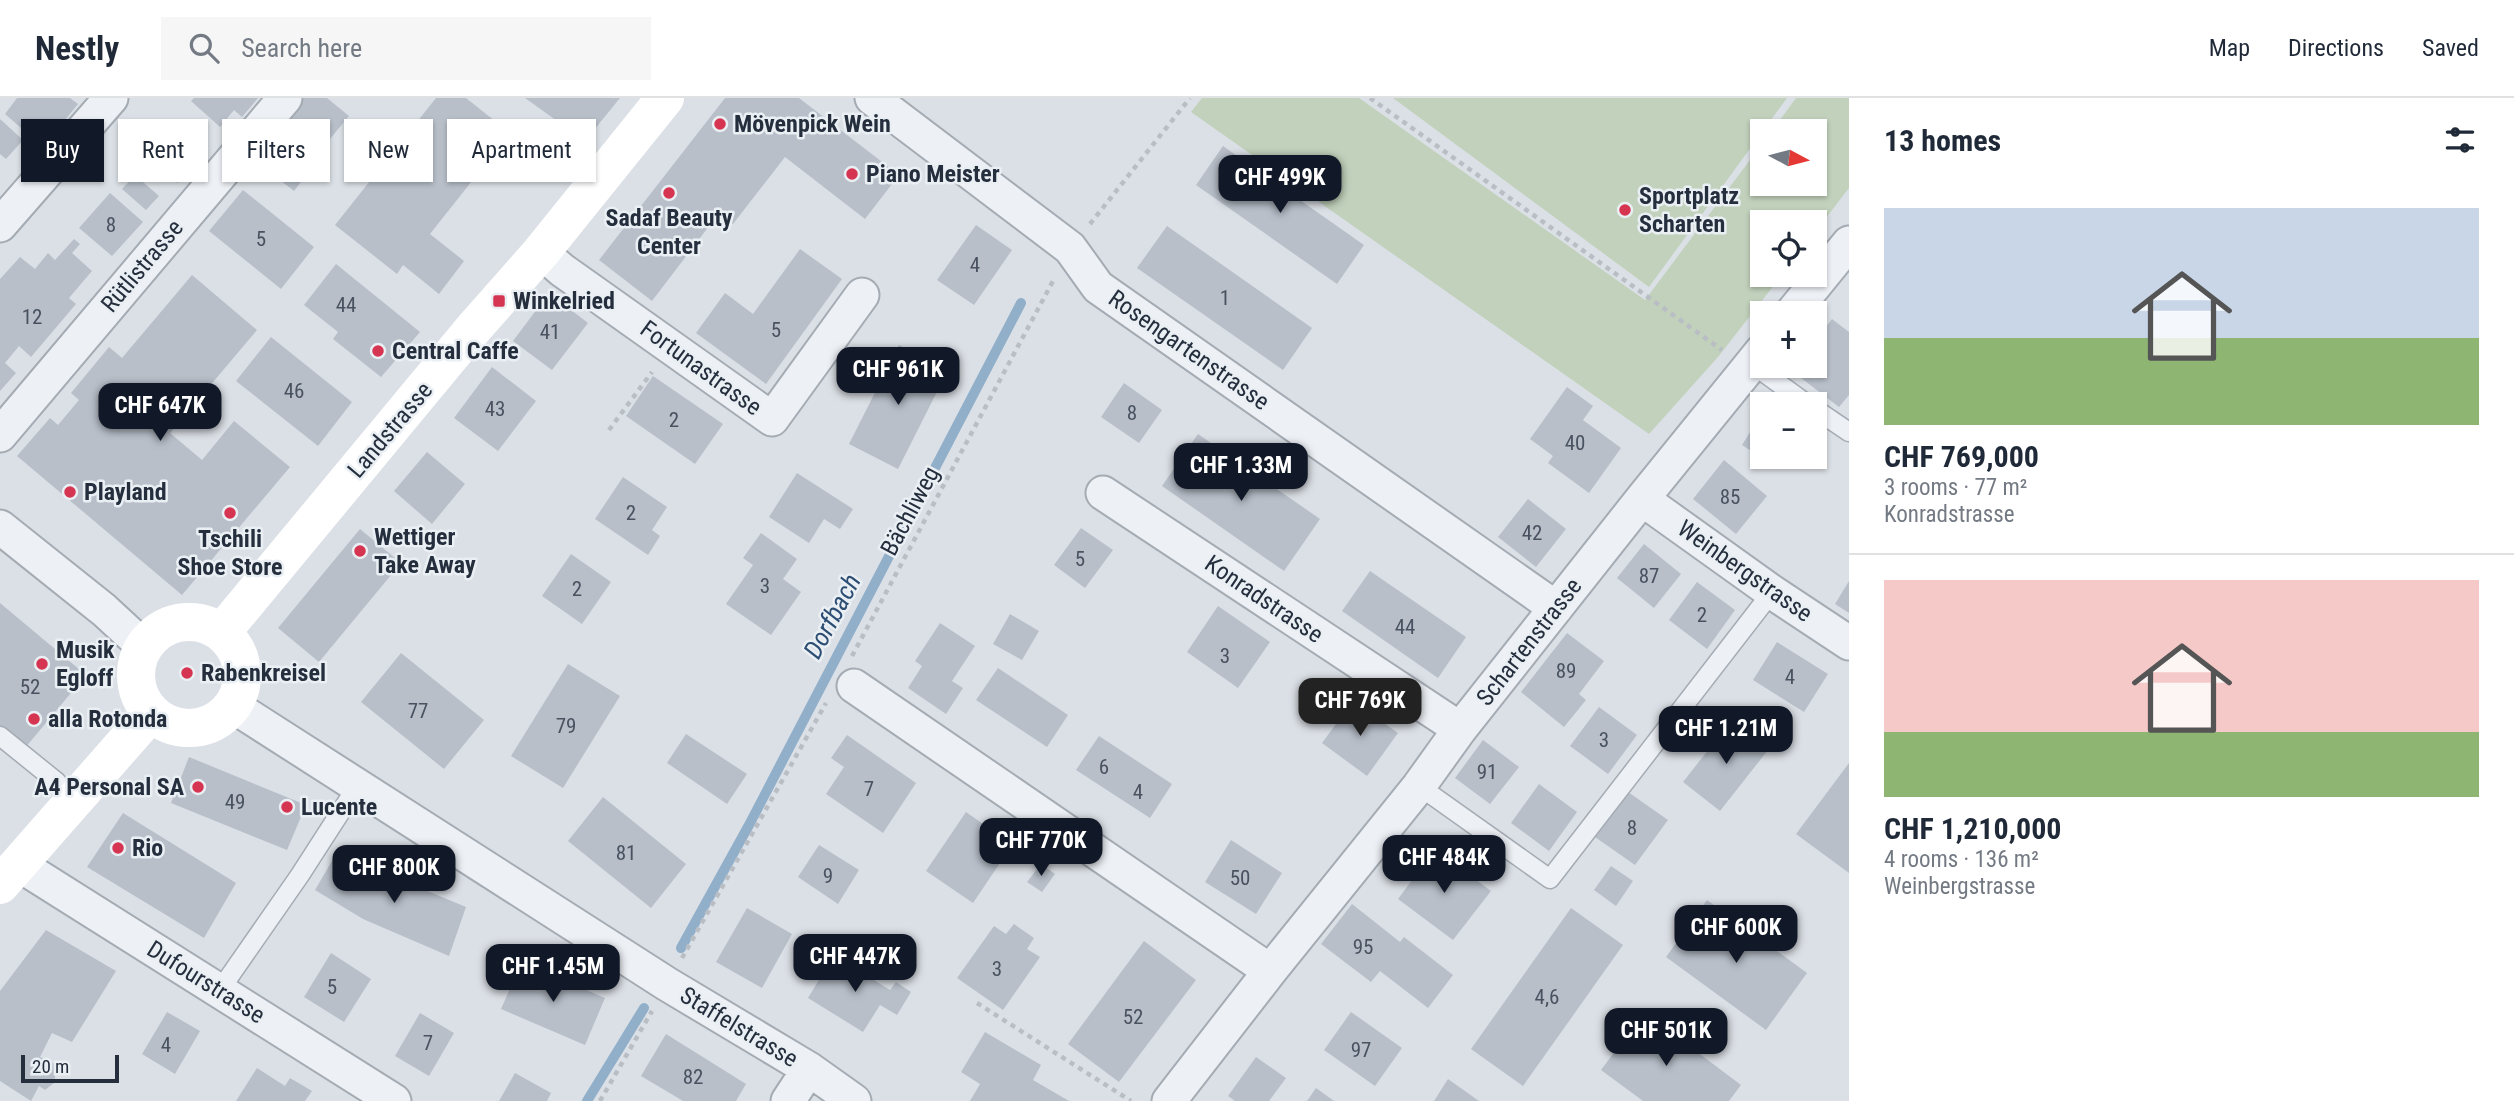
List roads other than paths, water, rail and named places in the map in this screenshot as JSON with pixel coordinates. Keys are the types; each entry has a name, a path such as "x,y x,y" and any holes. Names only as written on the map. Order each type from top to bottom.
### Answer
{"main road":[{"name":"Landstrasse","path":"222,632 473,329 541,252 665,98"},
{"path":"188,621 206,624 222,632 235,647 242,666 241,687 233,706 220,719 203,727 184,728 166,724 151,713 141,698 136,681 136,663 143,646 155,633 171,624 188,621"},
{"path":"9,875 151,713"}],"street":[{"path":"0,225 111,98"},
{"name":"Rütlistrasse","path":"0,435 285,98"},
{"name":"Rosengartenstrasse","path":"872,98 1070,248 1098,287 1556,608"},
{"path":"1803,301 1849,243"},
{"name":"Fortunastrasse","path":"541,252 562,270 772,419 862,295"},
{"name":"Schartenstrasse","path":"1169,1101 1419,786 1460,729 1750,366"},
{"name":"Konradstrasse","path":"1103,492 1460,729"},
{"name":"Weinbergstrasse","path":"1642,499 1772,592 1849,643"},
{"path":"0,527 104,610 143,646"},
{"path":"843,684 1270,971"},
{"name":"Staffelstrasse","path":"233,706 667,984 809,1069 854,1101"},
{"name":"Dufourstrasse","path":"9,875 220,990 394,1101"},
{"path":"788,1101 809,1069"}],"lane":[{"path":"1775,378 1792,392"},
{"path":"1827,417 1849,432"},
{"path":"1419,786 1550,879 1772,592"},
{"path":"0,736 57,782"},
{"path":"220,990 358,785"}],"waterway":[{"name":"Dorfbach","path":"681,948 749,825 1021,303"},
{"name":"Dorfbach","path":"587,1101 644,1008"}],"place":[{"name":"Mövenpick Wein","path":"720,124"},
{"name":"Piano Meister","path":"852,174"},
{"name":"Sadaf Beauty Center","path":"669,193"},
{"name":"Sportplatz Scharten","path":"1625,210"},
{"name":"Winkelried","path":"499,301"},
{"name":"Central Caffe","path":"378,351"},
{"name":"Playland","path":"70,492"},
{"name":"Tschili Shoe Store","path":"230,513"},
{"name":"Wettiger Take Away","path":"360,551"},
{"name":"Musik Egloff","path":"42,664"},
{"name":"Rabenkreisel","path":"187,673"},
{"name":"alla Rotonda","path":"34,719"},
{"name":"A4 Personal SA","path":"198,787"},
{"name":"Lucente","path":"287,807"},
{"name":"Rio","path":"118,848"}]}
